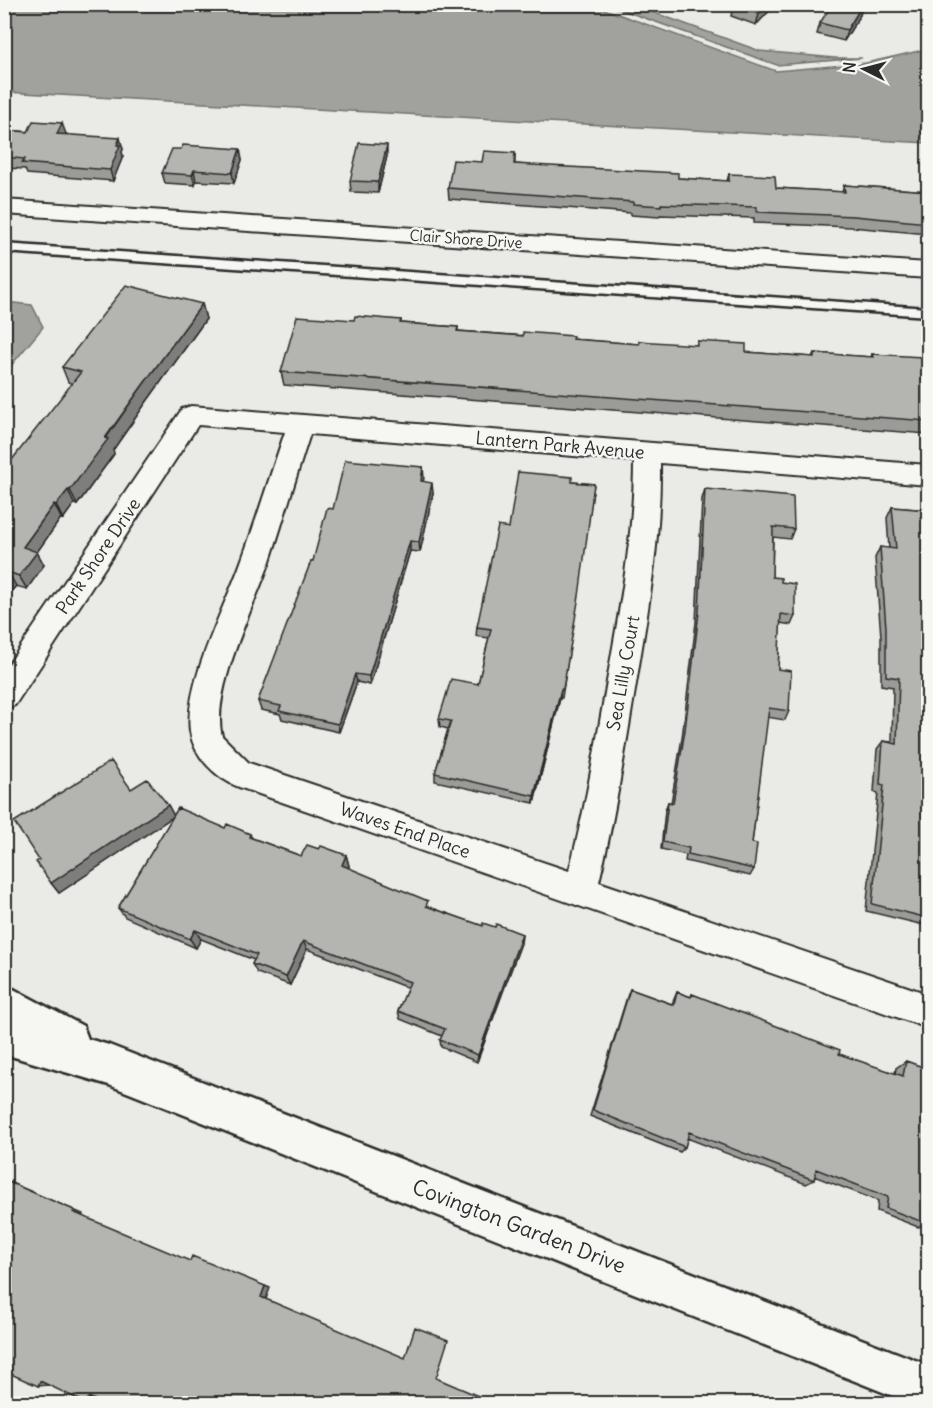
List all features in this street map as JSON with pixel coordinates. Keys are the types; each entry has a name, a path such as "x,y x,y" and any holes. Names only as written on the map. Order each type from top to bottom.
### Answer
{"street":[{"name":"Clair Shore Drive","path":"4,207 928,271"},
{"name":"Lantern Park Avenue","path":"191,416 928,476"},
{"name":"Park Shore Drive","path":"4,696 191,416"},
{"name":"Waves End Place","path":"300,424 256,561 214,675 204,709 205,732 215,753 239,772 928,1011"},
{"name":"Sea Lilly Court","path":"580,891 594,840 637,592 648,473 647,453"},
{"name":"Covington Garden Drive","path":"4,1003 109,1065"},
{"name":"Covington Garden Drive","path":"4,1034 109,1065 928,1387"}],"lane":[{"path":"4,248 928,312"}],"shaded area":[{"path":"4,5 593,5 776,71 866,63 928,49 928,143 5,92"},
{"path":"608,5 633,5 760,51 835,58 862,58 777,65"},
{"path":"5,302 32,305 43,327 5,373"}],"building":[{"path":"734,4 768,4 759,14 733,6"},
{"path":"832,4 863,4 847,30 820,23"},
{"path":"33,121 62,123 57,134 120,138 117,145 120,145 110,170 22,163 25,159 4,157 4,130 28,132"},
{"path":"359,143 387,145 378,182 350,181"},
{"path":"183,145 240,149 232,173 194,170 192,175 162,173 172,149 181,149"},
{"path":"484,151 515,153 514,164 678,173 678,178 729,181 729,174 775,176 776,188 845,192 844,185 928,191 928,223 854,216 757,212 757,207 661,204 661,206 448,188 453,160 482,162"},
{"path":"126,285 202,304 105,438 108,439 70,490 56,505 54,504 23,547 37,552 19,576 8,572 4,577 4,470 81,372 62,367"},
{"path":"297,316 354,320 355,316 401,320 400,323 458,327 457,331 523,336 523,332 573,336 572,339 639,344 639,341 697,345 697,341 746,344 746,352 814,357 814,353 873,357 872,354 922,357 924,373 928,373 928,421 281,372"},
{"path":"345,460 423,467 421,481 432,483 419,542 410,541 369,676 355,674 338,724 279,711 281,706 258,701 311,561 313,561 327,508 333,509"},
{"path":"518,472 572,477 572,482 594,484 579,596 563,689 561,689 534,796 435,773 451,721 439,719 451,679 478,684 491,629 477,627 498,526 509,528"},
{"path":"705,489 793,497 794,529 773,527 772,577 781,578 781,582 795,584 795,616 781,614 778,669 791,671 789,711 769,708 752,843 757,844 754,869 688,854 689,848 663,842 668,802 673,803 685,730 699,612"},
{"path":"892,507 928,510 928,918 872,904 884,785 880,784 883,741 897,744 899,678 886,676 886,628 880,547 896,549"},
{"path":"111,761 131,789 147,779 168,805 51,883 36,862 39,860 14,822"},
{"path":"178,808 225,828 227,824 250,834 249,837 301,856 307,845 319,849 321,846 346,855 342,865 428,901 426,906 483,926 483,923 495,927 496,924 522,934 478,1055 440,1040 445,1029 398,1011 410,982 303,941 286,977 252,964 257,955 195,930 190,939 118,908"},
{"path":"630,989 674,1005 677,992 691,997 692,994 840,1050 839,1054 903,1076 906,1061 928,1069 928,1224 886,1208 888,1197 816,1169 814,1180 689,1132 685,1147 593,1110"},
{"path":"4,1180 190,1261 192,1256 265,1286 261,1297 405,1358 415,1327 448,1340 436,1378 497,1404 103,1404 89,1397 86,1403 40,1381 38,1386 4,1371"}]}
